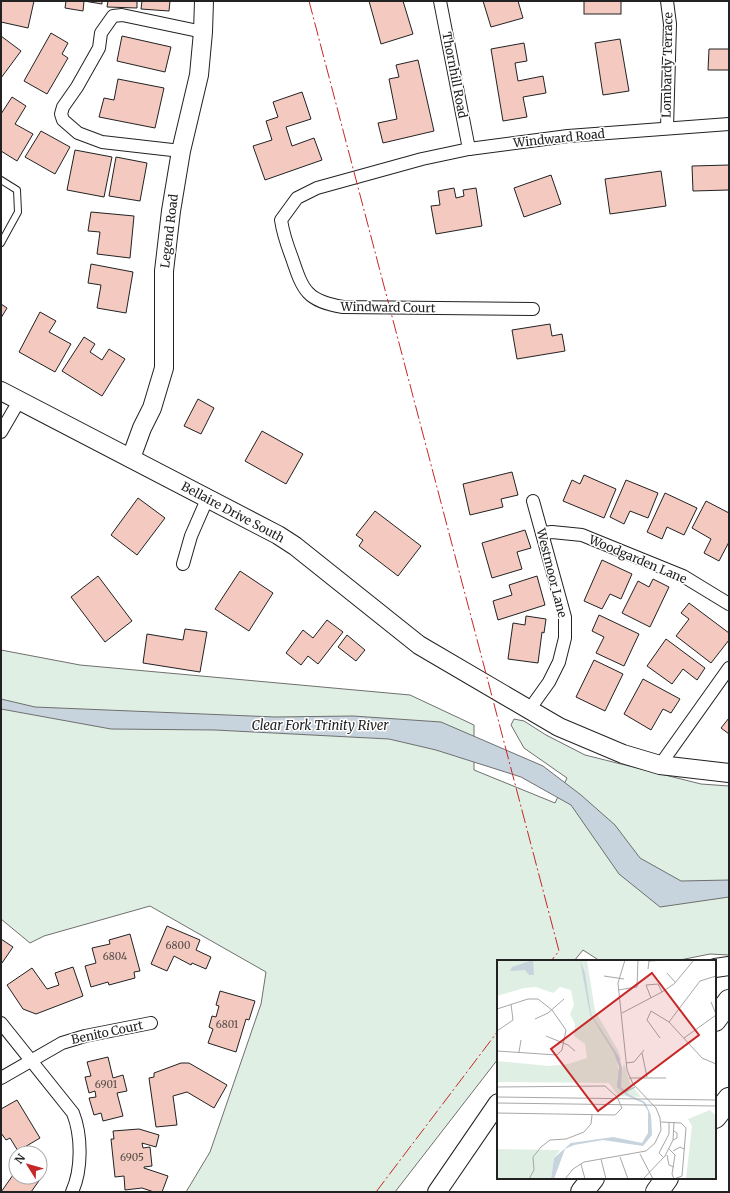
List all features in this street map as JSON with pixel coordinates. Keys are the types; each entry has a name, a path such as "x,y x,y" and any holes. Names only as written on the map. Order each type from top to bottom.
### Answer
{"highway":[{"path":"716,1019 729,1001"},
{"path":"716,1116 729,1099"},
{"path":"582,1192 592,1179"},
{"path":"656,1192 666,1179"}],"street":[{"name":"Legend Road","path":"131,458 142,428 152,408 164,368 164,271 171,211 181,151 199,76 204,1"},
{"name":"Thornhill Road","path":"440,1 469,149"},
{"name":"Lombardy Terrace","path":"667,1 670,24 667,128"},
{"path":"181,151 102,142 78,133 63,120 61,114 63,107 77,87 99,48 101,33 113,16 122,15 203,32"},
{"name":"Windward Road","path":"391,168 469,149 568,136 729,124"},
{"name":"Windward Court","path":"391,168 317,188 297,198 288,207 281,220 282,231 302,287 314,299 327,304 343,307 533,308"},
{"name":"Bellaire Drive South","path":"1,390 19,401 208,497 278,535 295,546 419,645 529,710 586,740 623,754 660,765 726,773"},
{"path":"1,432 19,401"},
{"path":"183,564 191,536 208,497"},
{"name":"Westmoor Lane","path":"529,710 549,682 559,662 565,638 565,617 533,501"},
{"name":"Woodgarden Lane","path":"542,532 582,535 683,576 729,604"},
{"path":"660,765 729,668"},
{"path":"1,1023 74,1113 79,1127 77,1181 72,1192"},
{"name":"Benito Court","path":"1,1078 62,1042 151,1023"},
{"path":"437,1192 497,1104"}],"lane":[{"path":"1,180 17,190 18,212 1,243"}],"green space":[{"path":"1,650 80,665 410,695 474,725 474,770 555,803 567,778 524,748 511,725 514,719 524,721 546,735 585,755 701,784 729,786 729,955 710,954 680,960 598,960 583,950 575,960 497,960 497,1060 395,1192 186,1192 210,1152 261,1004 266,972 150,906 44,936 30,943 1,919"}],"water":[{"name":"Clear Fork Trinity River","path":"1,699 35,707 275,717 353,716 441,722 543,766 581,795 615,825 640,858 681,881 729,880 729,897 660,907 619,874 571,805 521,777 436,750 389,739 215,730 111,729 1,709"}],"building":[{"path":"1,1 34,1 28,28 1,22"},
{"path":"66,1 84,1 83,11 65,8"},
{"path":"84,1 102,1 102,4"},
{"path":"108,1 137,1 137,8 107,7"},
{"path":"142,1 170,1 169,11 141,9"},
{"path":"369,1 403,1 413,34 381,44"},
{"path":"483,1 518,1 523,18 491,27"},
{"path":"584,1 621,1 621,14 584,14"},
{"path":"51,33 68,43 62,54 68,58 47,94 24,81"},
{"path":"1,36 21,51 1,78"},
{"path":"122,36 171,47 165,72 117,61"},
{"path":"620,39 629,91 603,95 595,43"},
{"path":"524,43 527,61 515,63 518,81 543,76 546,93 523,97 527,117 503,121 491,49"},
{"path":"709,49 729,49 729,70 708,70"},
{"path":"418,60 434,131 383,143 378,123 397,119 389,79 399,77 396,65"},
{"path":"118,79 164,88 155,128 99,117 104,98 114,100"},
{"path":"302,92 311,119 286,127 292,146 314,138 322,160 265,180 253,146 272,140 266,121 278,117 273,102"},
{"path":"12,97 26,106 15,124 33,134 17,161 1,151 1,114"},
{"path":"41,131 70,147 55,174 25,157"},
{"path":"75,150 112,157 104,197 67,190"},
{"path":"116,157 147,163 140,201 109,196"},
{"path":"729,165 729,190 693,191 692,166"},
{"path":"661,171 666,206 610,214 605,179"},
{"path":"551,175 561,204 524,217 514,188"},
{"path":"454,188 456,198 464,196 463,190 476,188 482,226 436,234 431,206 440,205 438,191"},
{"path":"91,212 134,216 130,258 97,254 100,232 88,231"},
{"path":"91,264 133,272 126,313 97,308 101,285 88,283"},
{"path":"1,304 7,308 1,318"},
{"path":"40,312 56,321 49,332 71,344 55,372 19,352"},
{"path":"550,324 552,336 562,334 565,351 517,359 512,330"},
{"path":"84,337 95,344 90,352 102,360 109,349 125,359 102,396 62,371"},
{"path":"198,399 214,408 201,434 184,426"},
{"path":"262,431 303,454 286,484 245,461"},
{"path":"512,472 518,495 501,499 503,507 470,515 463,484"},
{"path":"584,475 616,489 604,518 563,501 572,480 580,484"},
{"path":"626,480 658,493 648,518 630,511 624,524 610,517"},
{"path":"665,493 697,508 684,535 667,527 662,539 647,532"},
{"path":"138,498 165,518 137,555 111,535"},
{"path":"706,501 729,513 729,542 719,561 704,553 711,539 692,528"},
{"path":"375,511 421,546 398,576 359,546 363,540 356,535"},
{"path":"525,530 531,548 517,552 522,569 492,578 482,543"},
{"path":"602,560 632,574 621,599 610,594 602,609 584,601"},
{"path":"240,571 273,593 249,631 215,609"},
{"path":"98,576 132,621 105,642 71,597"},
{"path":"537,576 545,605 498,620 493,601 512,595 509,585"},
{"path":"653,579 669,587 650,627 622,613 638,581 649,587"},
{"path":"689,603 729,633 729,640 711,663 676,636 689,619 681,613"},
{"path":"599,615 639,634 624,666 596,653 604,637 592,631"},
{"path":"526,616 546,619 544,633 542,632 538,663 508,659 513,623 525,625"},
{"path":"327,620 343,632 318,664 308,656 301,665 286,653 303,630 313,638"},
{"path":"185,629 207,632 200,672 143,663 147,634 183,640"},
{"path":"347,635 365,650 356,661 338,647"},
{"path":"666,639 705,668 697,680 683,669 672,684 647,666"},
{"path":"594,660 623,674 605,711 576,697"},
{"path":"643,679 680,699 671,713 663,709 651,730 624,714"},
{"path":"729,718 729,734 721,728"},
{"path":"167,926 200,940 196,950 211,957 206,969 192,963 191,965 174,956 167,971 151,964"},
{"path":"130,934 140,971 134,972 135,978 109,985 108,982 91,987 85,966 96,963 92,948 110,944 109,940"},
{"path":"1,939 13,947 2,963 1,962"},
{"path":"73,967 83,996 36,1014 23,1009 7,985 32,968 47,989 59,985 55,973"},
{"path":"220,991 255,1001 249,1020 246,1019 236,1052 208,1043 213,1029 209,1027 212,1016 216,1017 219,1006 216,1005"},
{"path":"108,1057 113,1078 123,1075 127,1091 117,1093 123,1116 103,1121 101,1113 94,1115 89,1098 96,1097 95,1091 89,1093 85,1077 91,1076 87,1062"},
{"path":"181,1063 189,1063 227,1085 214,1108 187,1092 173,1096 177,1125 156,1127 149,1078 154,1077 154,1073"},
{"path":"17,1100 40,1138 28,1145 14,1145 10,1138 6,1140 1,1133 1,1109"},
{"path":"139,1129 159,1135 156,1147 142,1143 143,1148 150,1147 152,1166 144,1168 168,1176 162,1192 154,1192 142,1188 125,1190 124,1176 115,1177 111,1139 114,1139 113,1131"},
{"path":"8,1182 8,1185 36,1185 31,1192 1,1192"}],"power":[{"path":"309,1 559,951 552,960"},
{"path":"376,1192 497,1032"}]}
